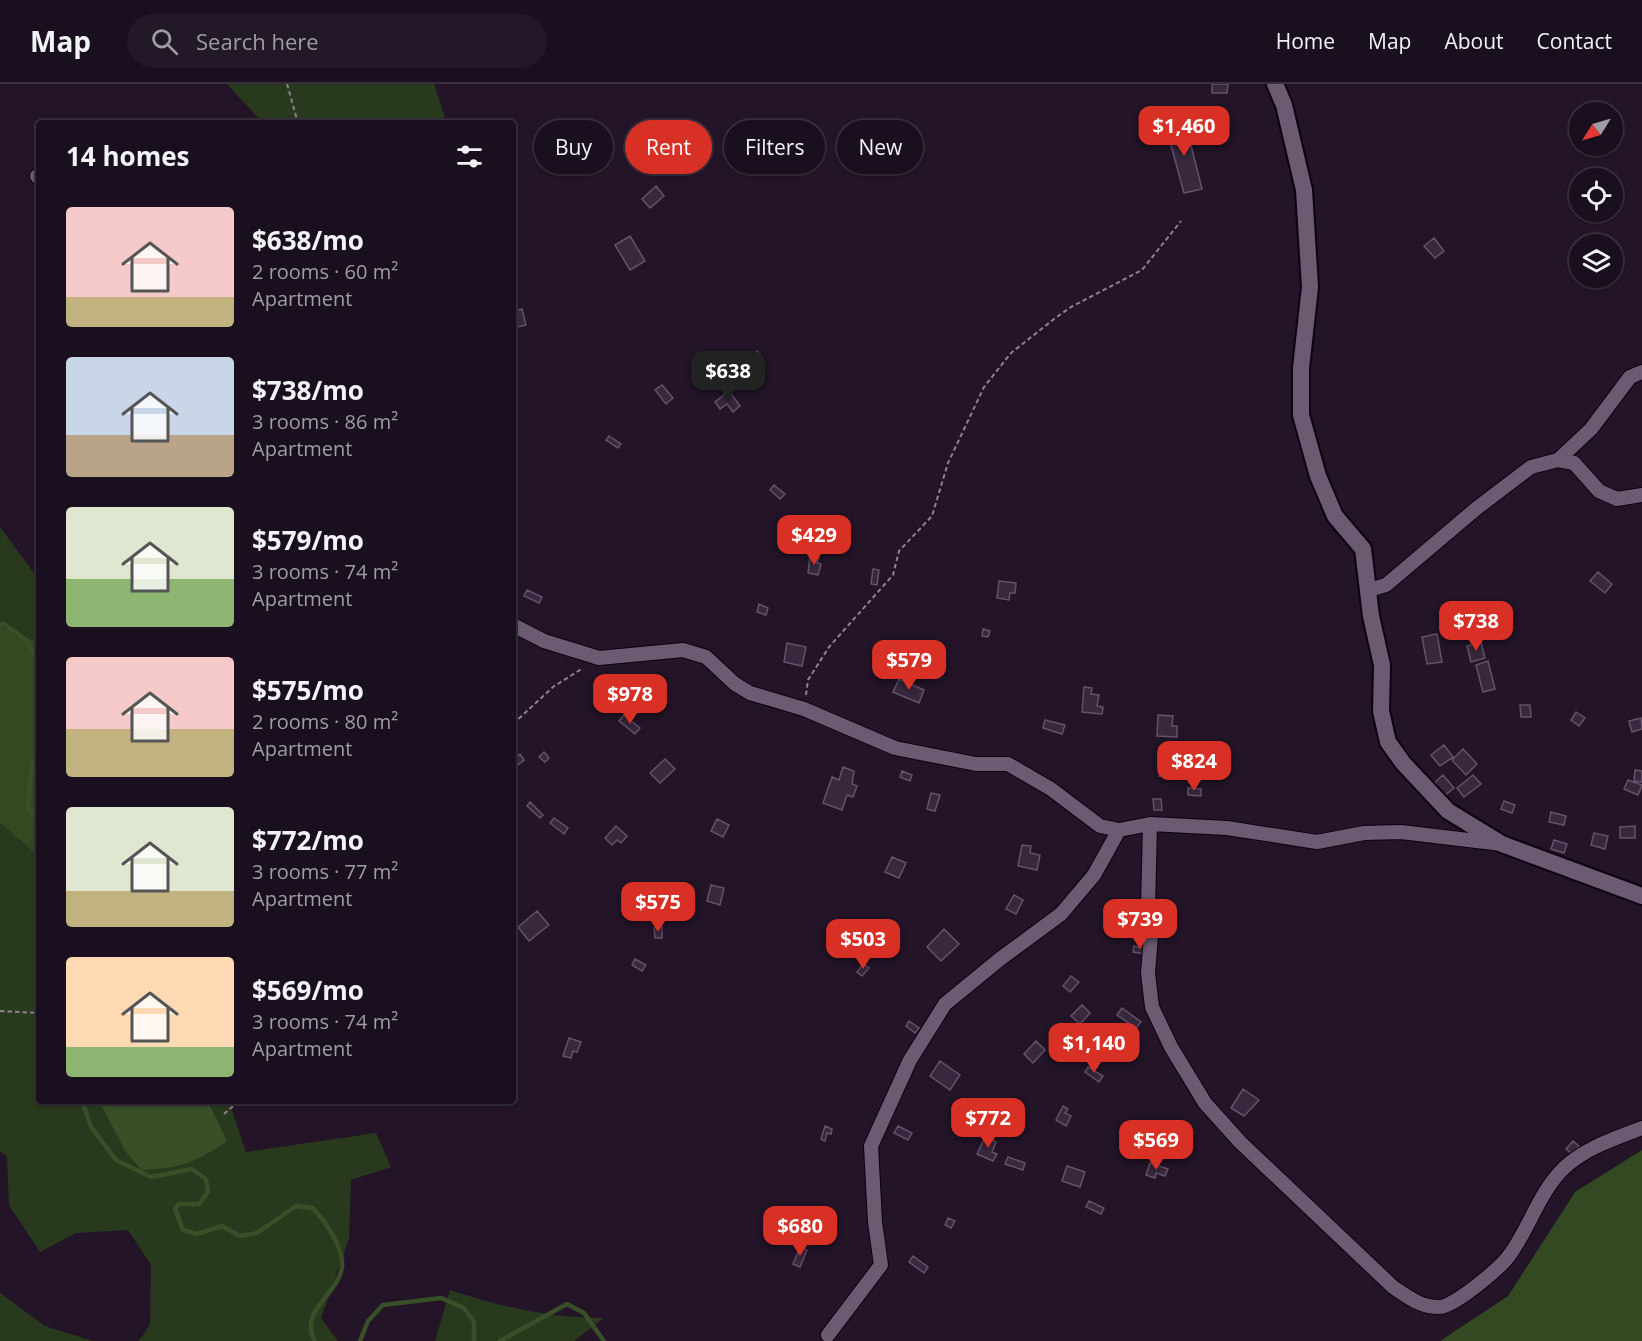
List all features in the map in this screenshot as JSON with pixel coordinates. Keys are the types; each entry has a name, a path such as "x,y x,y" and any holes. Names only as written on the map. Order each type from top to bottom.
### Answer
{"street":[{"path":"1275,84 1284,105 1304,190 1310,287 1301,368 1300,415 1318,476 1335,516 1363,549 1371,616 1382,665 1381,711 1388,742 1448,811 1502,844 1642,896"},
{"path":"1558,460 1591,429 1630,377 1642,372"},
{"path":"1369,590 1386,585 1477,508 1532,467 1558,460 1574,463 1599,491 1617,499 1642,495"},
{"path":"516,626 544,640 599,657 683,650 706,657 735,684 750,693 804,709 895,748 976,764 1008,764 1051,789 1100,826 1119,830 1150,824 1227,828 1317,842 1364,833 1401,832 1502,844"},
{"path":"1150,824 1148,908 1151,936 1148,973 1152,1007 1171,1047 1205,1103 1240,1142 1394,1287 1418,1304 1442,1308 1470,1291 1510,1255 1540,1200 1565,1167 1602,1143 1642,1128"},
{"path":"828,1335 881,1265 875,1222 871,1146 910,1060 945,1004 1000,959 1061,914 1094,875 1119,830"}],"path":[{"path":"287,84 297,120"},
{"path":"804,709 808,681 829,647 893,575 899,551 932,516 948,463 984,387 1011,353 1054,319 1071,307 1142,270 1181,221"},
{"path":"516,721 553,687 599,657"},
{"path":"0,1011 36,1012"},
{"path":"224,1114 236,1104"}],"shaded area":[{"path":"227,84 434,84 445,117 424,120 260,120"},
{"path":"0,527 36,576 36,642 0,625"},
{"path":"0,625 36,642 36,854 0,823"},
{"path":"0,823 36,854 36,1104 101,1104 125,1151 227,1141 209,1104 230,1104 246,1152 376,1133 391,1167 351,1180 349,1239 321,1318 338,1341 139,1341 150,1325 151,1265 128,1230 76,1233 40,1252 9,1205 7,1157 0,1151"},
{"path":"101,1104 209,1104 227,1141 206,1155 167,1168 142,1170 125,1151"},
{"path":"1642,1150 1642,1341 1440,1341 1508,1296 1575,1192"},
{"path":"450,1290 488,1302 526,1310 565,1316 604,1318 574,1341 435,1341"},
{"path":"0,1293 45,1326 93,1341 0,1341"}],"building":[{"path":"1212,84 1228,84 1227,93 1212,93"},
{"path":"1185,122 1202,189 1184,193 1166,127"},
{"path":"656,186 664,196 650,208 642,199"},
{"path":"630,236 645,261 630,270 615,245"},
{"path":"1434,238 1444,251 1435,258 1424,246"},
{"path":"522,309 526,325 516,327 516,310"},
{"path":"757,351 762,356 749,368 744,362"},
{"path":"662,385 673,398 666,404 655,390"},
{"path":"729,391 740,406 733,412 727,404 720,409 715,402"},
{"path":"609,436 621,444 618,448 606,440"},
{"path":"774,485 785,494 780,499 770,490"},
{"path":"810,555 819,558 817,563 821,564 818,575 808,573"},
{"path":"873,569 879,570 877,585 871,584"},
{"path":"1598,572 1612,584 1605,593 1590,581"},
{"path":"999,581 1016,583 1015,593 1010,593 1009,600 997,598"},
{"path":"527,590 542,597 539,603 524,596"},
{"path":"759,604 768,608 766,615 757,612"},
{"path":"983,629 990,631 988,637 982,636"},
{"path":"1437,634 1442,662 1427,664 1422,637"},
{"path":"1481,642 1485,658 1471,662 1467,646"},
{"path":"787,643 806,647 802,666 784,662"},
{"path":"1488,661 1495,689 1483,692 1476,665"},
{"path":"899,679 924,690 919,703 893,692"},
{"path":"1084,687 1092,688 1091,694 1099,695 1097,706 1103,707 1102,714 1082,712"},
{"path":"1520,705 1530,705 1531,717 1521,717"},
{"path":"1576,712 1585,718 1579,726 1571,720"},
{"path":"624,715 640,728 635,734 619,721"},
{"path":"1158,715 1173,716 1172,726 1177,726 1177,737 1157,736"},
{"path":"1641,718 1642,729 1632,732 1629,721"},
{"path":"1045,720 1065,725 1062,734 1043,728"},
{"path":"1444,745 1453,757 1440,766 1431,755"},
{"path":"1463,749 1477,764 1466,775 1452,760"},
{"path":"544,752 549,758 545,762 539,757"},
{"path":"520,754 524,760 518,765 516,757"},
{"path":"665,759 675,769 660,783 650,773"},
{"path":"1161,764 1176,766 1175,773 1169,772 1168,777 1159,776"},
{"path":"843,767 854,771 852,784 857,786 853,797 847,795 842,810 823,803 832,777 839,780"},
{"path":"1635,770 1642,771 1642,782 1634,781"},
{"path":"902,771 912,775 910,781 900,777"},
{"path":"1443,775 1454,788 1444,796 1434,783"},
{"path":"1473,775 1481,784 1464,797 1457,788"},
{"path":"1628,780 1642,785 1638,795 1624,789"},
{"path":"1188,788 1201,789 1201,796 1188,795"},
{"path":"931,793 940,795 935,811 927,809"},
{"path":"1153,799 1161,799 1162,810 1154,810"},
{"path":"1504,801 1515,805 1512,813 1501,809"},
{"path":"530,802 543,815 540,818 527,806"},
{"path":"1551,812 1566,816 1564,825 1549,822"},
{"path":"554,818 568,828 564,834 550,823"},
{"path":"717,819 729,825 723,837 711,831"},
{"path":"616,826 627,836 621,843 617,840 612,845 605,838"},
{"path":"1635,826 1635,838 1620,838 1620,827"},
{"path":"1594,833 1608,836 1605,849 1591,845"},
{"path":"1554,840 1567,844 1564,853 1551,849"},
{"path":"1022,845 1031,846 1030,853 1040,855 1037,870 1018,866"},
{"path":"892,857 906,863 899,878 885,872"},
{"path":"711,885 724,888 720,905 707,901"},
{"path":"1014,895 1023,900 1016,914 1006,909"},
{"path":"537,911 549,925 529,941 518,927"},
{"path":"662,927 662,938 655,938 654,928"},
{"path":"944,929 959,944 941,961 927,947"},
{"path":"1134,946 1147,949 1146,954 1133,952"},
{"path":"635,959 646,965 642,971 632,965"},
{"path":"863,964 869,968 862,976 857,972"},
{"path":"1071,976 1079,982 1070,992 1063,986"},
{"path":"1082,1005 1090,1013 1080,1024 1071,1016"},
{"path":"1122,1008 1141,1022 1136,1028 1117,1015"},
{"path":"909,1021 919,1028 915,1033 906,1026"},
{"path":"569,1038 581,1042 577,1052 573,1051 571,1058 563,1056"},
{"path":"1036,1041 1045,1050 1033,1063 1024,1054"},
{"path":"940,1061 960,1075 950,1090 930,1076"},
{"path":"1088,1067 1103,1076 1099,1082 1085,1072"},
{"path":"1243,1089 1259,1100 1244,1116 1231,1108"},
{"path":"1063,1106 1068,1109 1065,1113 1071,1116 1066,1126 1056,1120"},
{"path":"825,1126 832,1129 831,1134 827,1133 825,1141 821,1139"},
{"path":"898,1126 912,1133 908,1140 894,1133"},
{"path":"985,1137 996,1142 992,1152 997,1154 993,1161 977,1154"},
{"path":"1573,1141 1579,1146 1572,1154 1566,1149"},
{"path":"1008,1157 1025,1163 1023,1170 1005,1164"},
{"path":"1150,1163 1168,1169 1165,1176 1156,1173 1155,1178 1146,1175"},
{"path":"1067,1166 1085,1172 1080,1187 1062,1181"},
{"path":"1089,1201 1104,1208 1101,1214 1086,1207"},
{"path":"948,1218 955,1221 951,1228 945,1225"},
{"path":"813,1224 819,1228 809,1242 803,1237"},
{"path":"800,1247 807,1250 800,1267 793,1264"},
{"path":"913,1256 928,1267 924,1273 909,1262"}],"waterway":[{"path":"0,625 4,624 26,640 36,657"},
{"path":"36,756 32,761 28,809 36,818"},
{"path":"83,1104 91,1127 116,1160 151,1177 192,1169 206,1179 208,1192 199,1204 179,1204 175,1209 183,1230 197,1234 222,1226 240,1236 257,1233 296,1206 313,1208 337,1243 342,1259 339,1277 311,1320 311,1330 315,1341"},
{"path":"360,1341 368,1321 383,1305 441,1298 464,1308 474,1322 474,1341"},
{"path":"500,1341 567,1304 584,1313 604,1341"}]}
